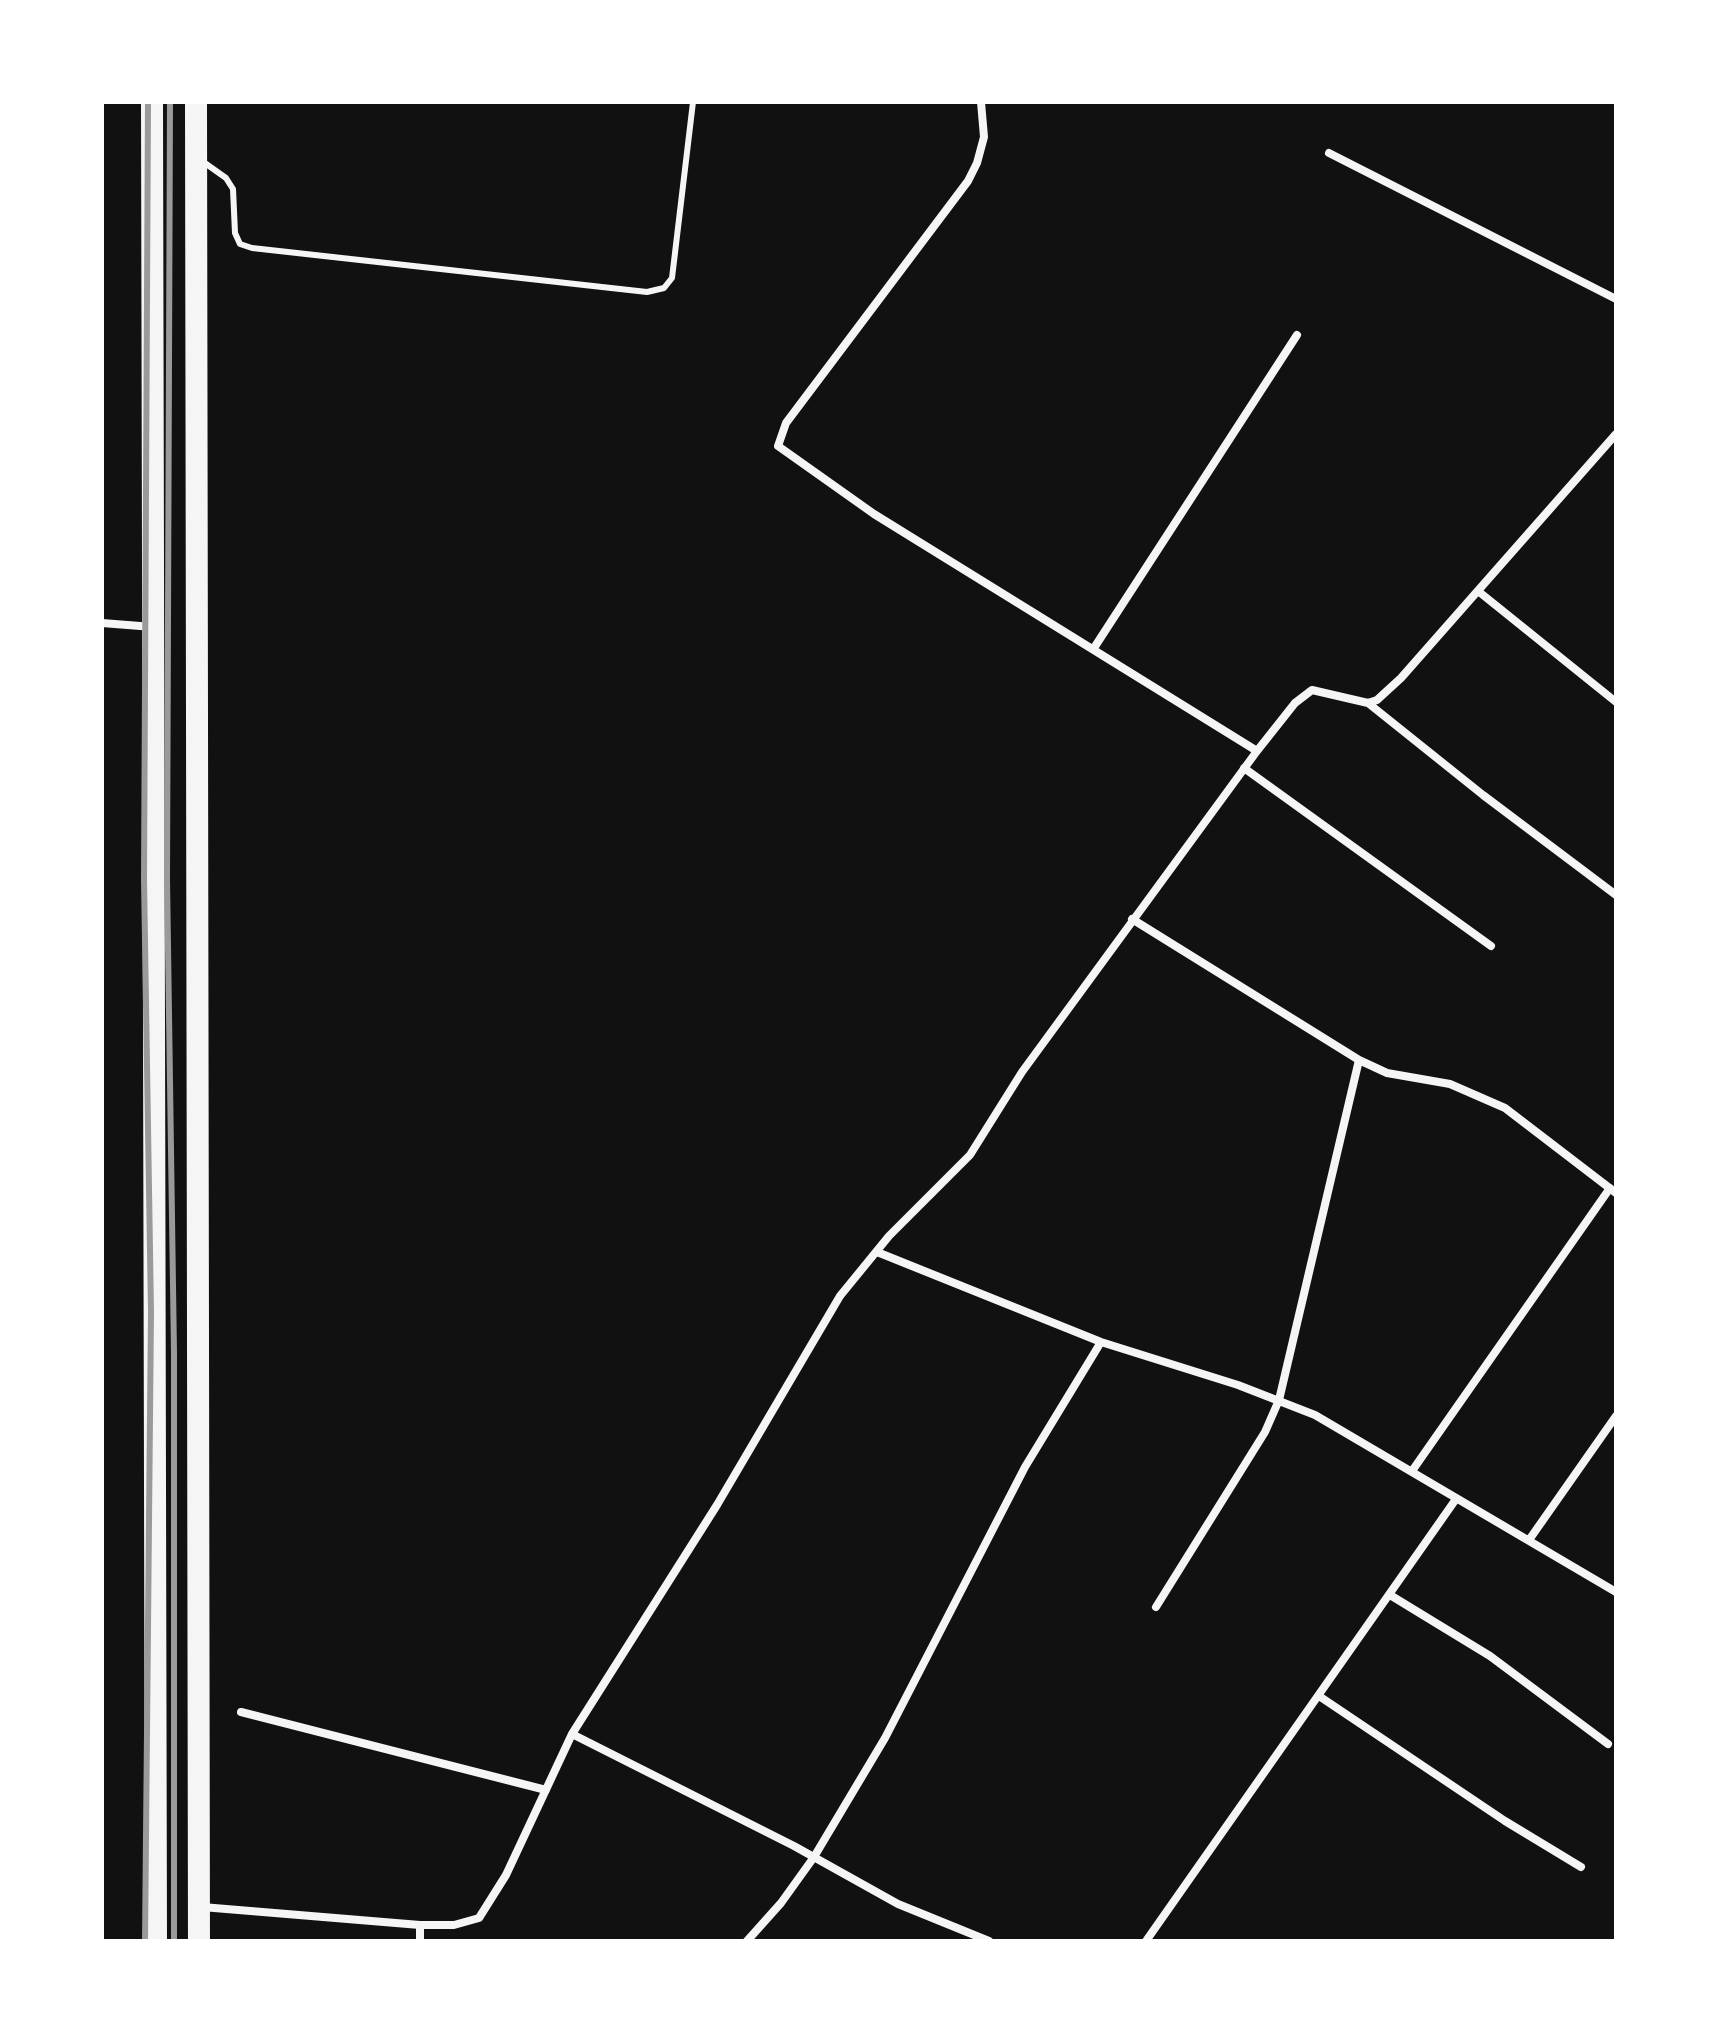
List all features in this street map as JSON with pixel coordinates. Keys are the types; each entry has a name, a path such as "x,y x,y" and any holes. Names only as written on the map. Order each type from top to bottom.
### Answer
{"highway":[{"path":"152,102 156,1941"},
{"path":"196,102 199,1941"}],"street":[{"path":"981,102 984,137 968,181 786,423 778,446 874,514 1257,751"},
{"path":"1329,153 1616,299"},
{"path":"1094,648 1297,335"},
{"path":"1368,703 1377,700 1401,678 1616,434"},
{"path":"1478,591 1616,702"},
{"path":"102,623 153,627"},
{"path":"199,1907 420,1925 454,1925 479,1918 506,1875 572,1734 717,1505 840,1296 877,1252 970,1155 1022,1072 1132,919 1257,751 1295,703 1312,690 1368,703 1616,895"},
{"path":"1244,768 1491,946"},
{"path":"1132,919 1359,1060 1387,1073 1450,1084 1505,1108 1613,1191 1412,1471"},
{"path":"1156,1607 1265,1432 1279,1400 1359,1060"},
{"path":"877,1252 1101,1342 1279,1400 1315,1415 1616,1592"},
{"path":"747,1941 781,1903 814,1857 941,1635 1025,1467 1101,1342"},
{"path":"1529,1540 1616,1416"},
{"path":"1146,1941 1456,1499"},
{"path":"1390,1595 1490,1656 1608,1744"},
{"path":"1319,1696 1505,1821 1581,1867"},
{"path":"241,1712 546,1790"},
{"path":"572,1734 814,1857 898,1904 989,1941"},
{"path":"420,1925 420,1941"}],"lane":[{"path":"197,156 226,178 233,189 235,233 240,244 252,248 647,292 664,288 672,278 693,102"}],"railway":[{"path":"145,1941 151,1312 144,879 148,102"},
{"path":"170,102 167,878 174,1353 174,1941"}]}
